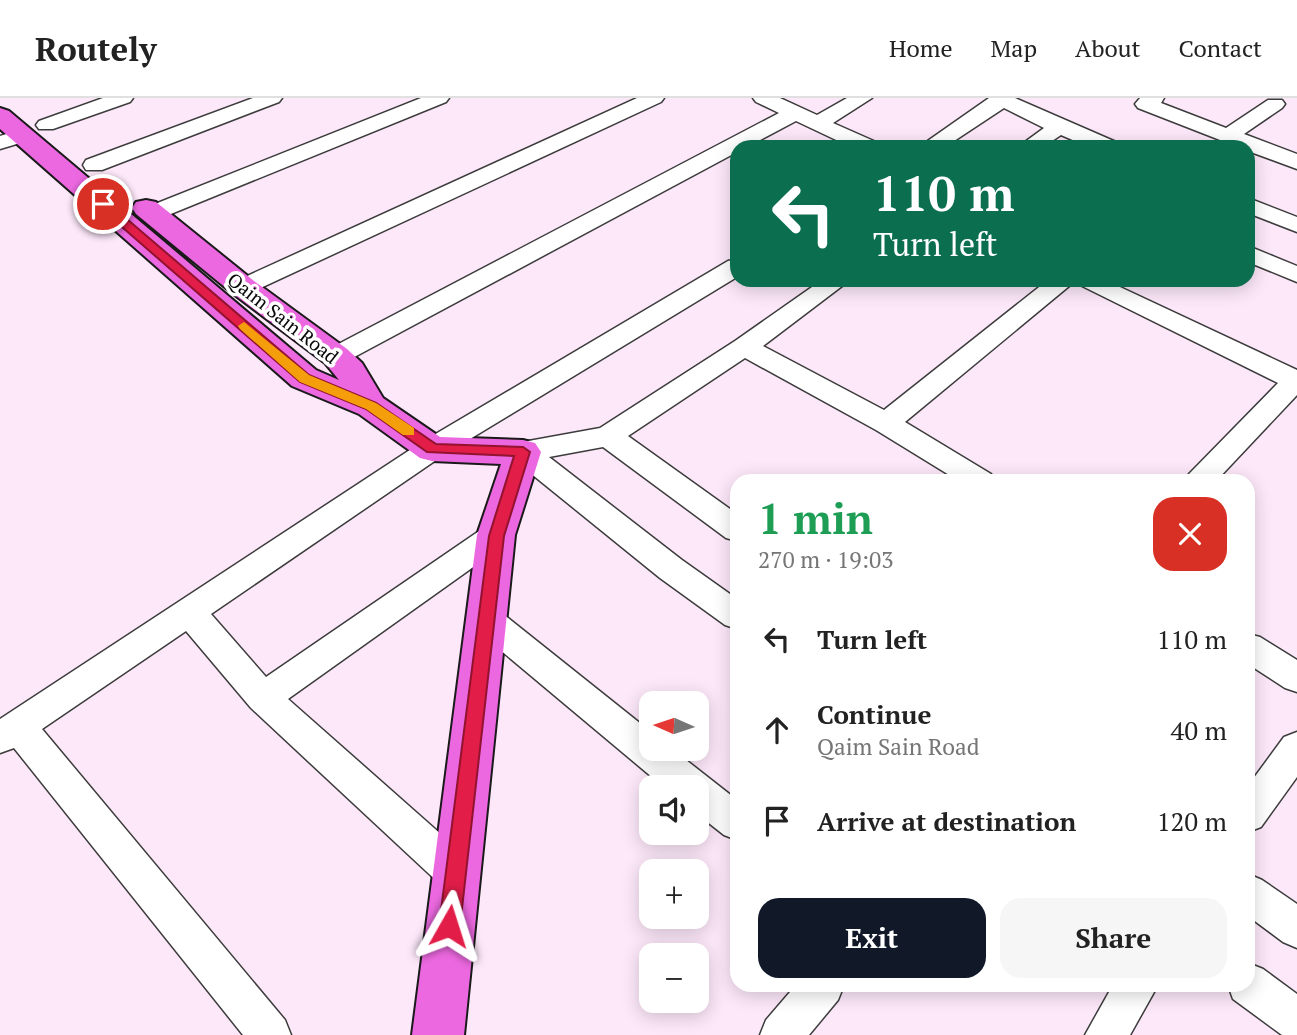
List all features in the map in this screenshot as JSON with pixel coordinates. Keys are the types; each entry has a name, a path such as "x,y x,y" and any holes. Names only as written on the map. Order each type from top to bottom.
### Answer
{"main road":[{"name":"Qaim Sain Road","path":"12,98 17,130 304,378 371,406"},
{"name":"Qaim Sain Road","path":"17,130 94,165 243,287 336,356 350,371 371,406"},
{"path":"371,406 432,449 523,452 496,536 438,1035"}],"street":[{"path":"17,130 123,98"},
{"path":"94,165 272,98"},
{"path":"153,214 439,98"},
{"path":"243,287 654,98"},
{"path":"763,98 853,140"},
{"path":"818,123 862,98"},
{"path":"940,140 1002,98 1091,140"},
{"path":"1143,100 1239,140"},
{"path":"1228,136 1279,101 1297,111"},
{"path":"744,140 795,113"},
{"path":"1040,140 1059,127"},
{"path":"1255,146 1297,162"},
{"path":"336,356 730,147"},
{"path":"1255,208 1297,225"},
{"path":"1255,256 1297,275"},
{"path":"270,1035 9,732 432,449 730,270"},
{"path":"523,452 608,436 744,347 828,287"},
{"path":"886,423 1054,287"},
{"path":"1100,287 1297,380 1206,474"},
{"path":"744,347 886,423 970,474"},
{"path":"608,436 730,525"},
{"path":"523,452 671,569 730,611"},
{"path":"263,698 496,536"},
{"path":"190,611 263,698 455,872"},
{"path":"486,619 678,775"},
{"path":"1255,651 1297,678"},
{"path":"1255,805 1297,748"},
{"path":"709,800 730,817"},
{"path":"1255,898 1297,928"},
{"path":"1255,989 1297,1020"},
{"path":"781,1035 817,992"},
{"path":"1106,1035 1132,992"}],"slow traffic":[{"path":"244,326 304,378 371,406 408,432"}],"route":[{"path":"103,204 304,378 371,406 432,449 523,452 496,536 449,926"}]}
